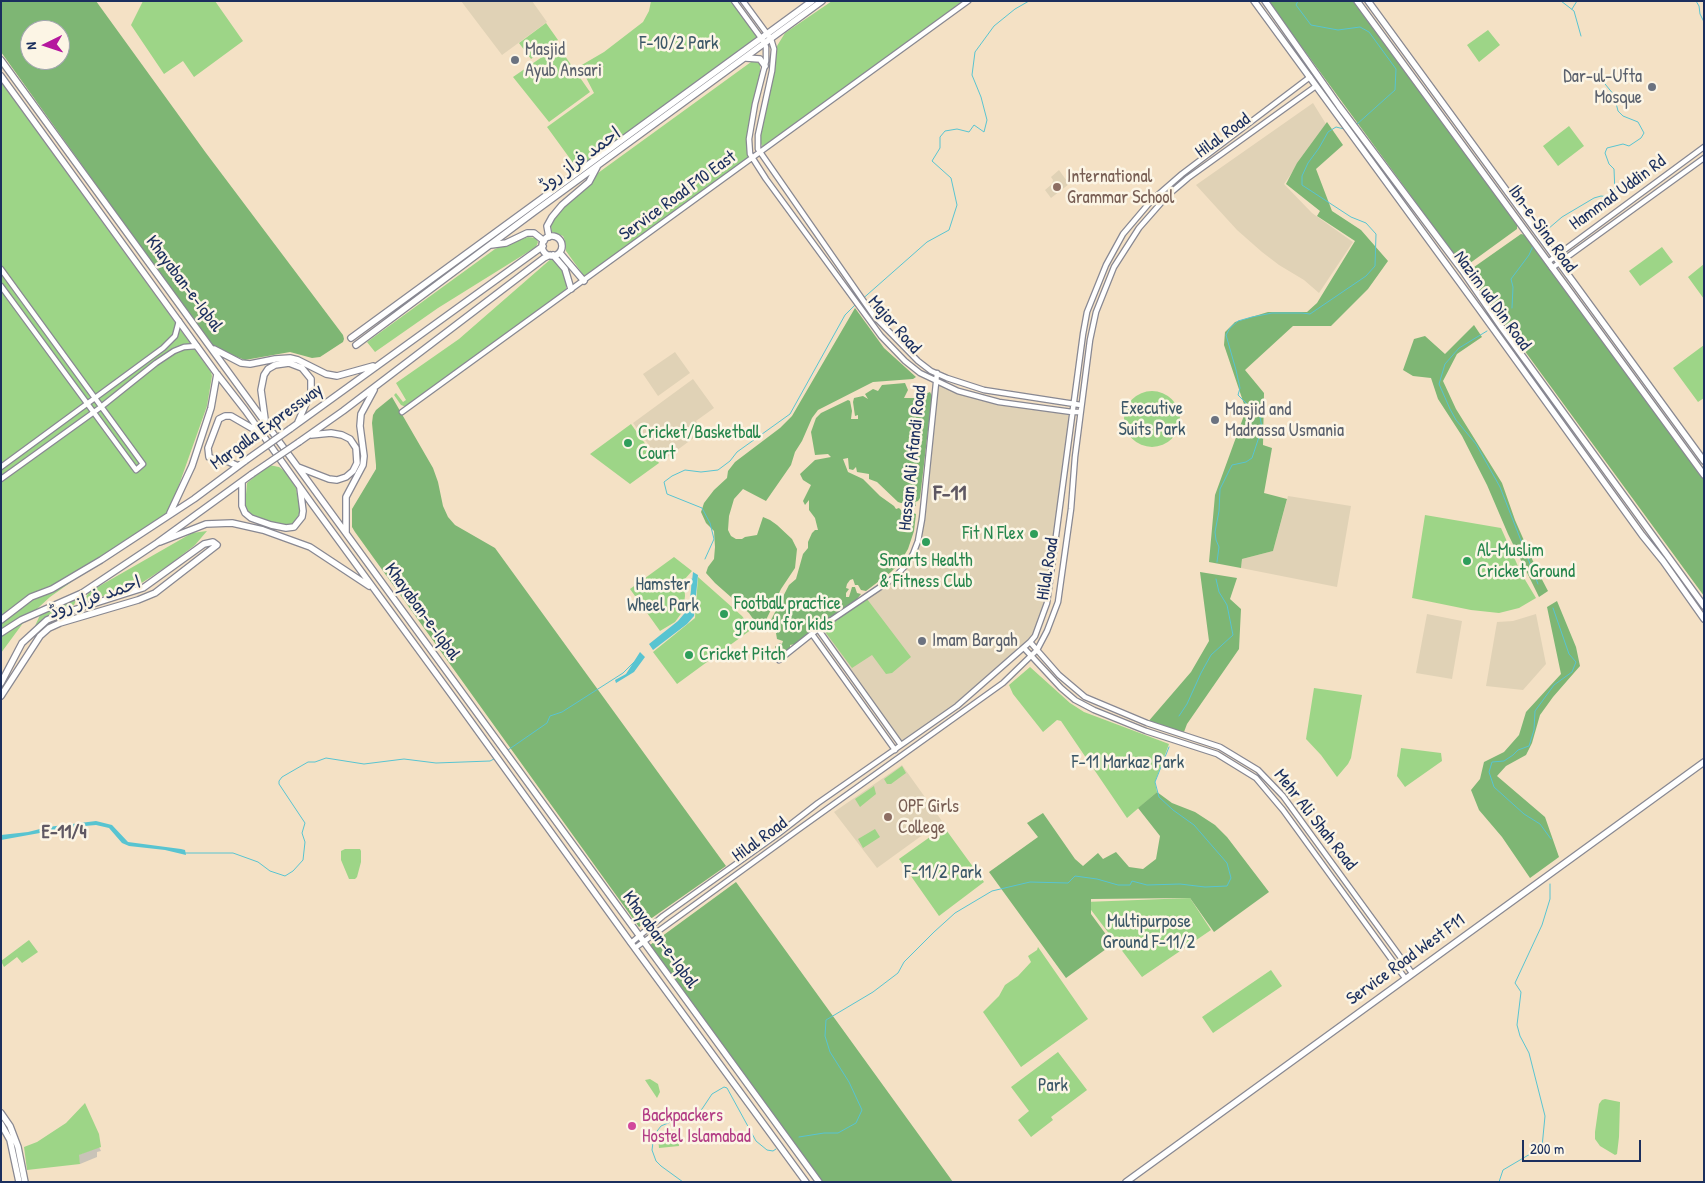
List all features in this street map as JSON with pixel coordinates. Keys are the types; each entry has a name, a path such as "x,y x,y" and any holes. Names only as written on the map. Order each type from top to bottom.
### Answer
{"main road":[{"name":"احمد فراز روڈ","path":"356,345 489,246 533,209 598,165 745,58 812,1"},
{"name":"احمد فراز روڈ","path":"769,36 822,1"},
{"name":"Nazim ud Din Road","path":"1254,1 1316,86 1349,120 1450,254 1632,506 1704,619"},
{"name":"Nazim ud Din Road","path":"1264,1 1336,108 1342,123 1443,259 1625,512 1704,606"},
{"name":"Ibn-e-Sina Road","path":"1357,1 1704,476"},
{"name":"Ibn-e-Sina Road","path":"1368,1 1704,461"},
{"path":"1274,29 1281,25"},
{"name":"احمد فراز روڈ","path":"351,338 533,209 763,41"},
{"path":"1392,49 1399,44"},
{"path":"745,58 760,58 765,66"},
{"name":"Khayaban-e-Iqbal","path":"1,60 818,1182"},
{"name":"Khayaban-e-Iqbal","path":"1,76 806,1182"},
{"path":"572,289 569,286 566,269 551,255 546,253 547,226 562,205 590,182 598,165"},
{"path":"1509,209 1516,204"},
{"path":"489,246 506,242 527,233 534,233 545,241"},
{"path":"545,241 555,236 559,239 562,248 560,253"},
{"name":"Margalla Expressway","path":"1,620 24,602 77,575 194,499 545,241"},
{"path":"560,253 584,281"},
{"path":"551,255 560,253"},
{"path":"1443,259 1450,254"},
{"name":"Margalla Expressway","path":"1,633 21,620 82,593 157,543 212,502 308,436 544,258 551,255"},
{"path":"1496,333 1502,328"},
{"path":"212,348 241,363 250,364 290,358 326,374 337,376 378,365"},
{"path":"266,422 261,390 264,375 275,365 289,363 302,368 306,372 311,379 312,386 309,398 297,424"},
{"path":"169,514 192,466 211,408 217,374"},
{"path":"346,533 346,498 363,465 361,414 376,386"},
{"path":"238,466 209,457 208,448 219,419 224,416 231,416 250,429 264,435"},
{"path":"298,467 328,479 337,480 346,477 357,463 356,448 350,440 342,435 308,436"},
{"path":"242,482 242,506 245,513 251,518 286,528 294,526 302,517 300,487"},
{"path":"1625,512 1632,506"},
{"path":"157,543 206,524 232,523 264,530 310,547 373,588"},
{"name":"احمد فراز روڈ","path":"1,683 22,643 47,620 143,588 204,544 213,542 217,545 155,593 49,628 40,636 1,696"},
{"path":"404,630 411,624"},
{"name":"Service Road West F11","path":"1126,1182 1704,762"},
{"path":"518,787 526,780"},
{"path":"604,904 611,898"},
{"path":"689,1021 697,1015"},
{"path":"734,1082 742,1076"},
{"path":"1,1113 12,1129 18,1146 25,1182"},
{"path":"1,1124 10,1140 19,1182"}],"street":[{"path":"734,1 763,41 765,66 749,139 753,159"},
{"path":"743,1 769,36 774,49 774,59 758,135 760,153"},
{"name":"Service Road F10 East","path":"402,412 753,159 968,1"},
{"name":"Hilal Road","path":"631,943 663,916 818,803 957,706 1030,642 1047,603 1080,352 1087,312 1102,272 1123,234 1151,200 1182,174 1310,77"},
{"name":"Hilal Road","path":"635,948 1003,683 1037,650 1047,631 1058,602 1080,412 1094,320 1114,267 1130,240 1158,206 1188,178 1316,86"},
{"name":"Hammad Uddin Rd","path":"1548,262 1704,147"},
{"name":"Major Road","path":"760,153 874,316 918,361 937,373 973,388 1081,405"},
{"name":"Hammad Uddin Rd","path":"1552,268 1704,158"},
{"name":"Major Road","path":"753,159 869,321 905,362 935,381 958,391 999,402 1080,412"},
{"path":"1,269 142,464 136,470 1,286"},
{"path":"869,321 874,316"},
{"path":"1,467 169,343 175,336 179,321"},
{"path":"1,479 102,407 174,350 198,346"},
{"name":"Hassan Ali Afandi Road","path":"779,660 818,629 895,577 913,554 918,541 922,520 937,373"},
{"path":"818,629 901,745"},
{"path":"812,634 895,750"},
{"name":"Mehr Ali Shah Road","path":"1030,642 1059,675 1085,697 1165,729 1220,747 1258,770 1283,796 1412,973"},
{"name":"Mehr Ali Shah Road","path":"1024,648 1061,688 1075,700 1094,710 1146,731 1217,754 1256,778 1283,810 1405,978"}],"shaded area":[{"path":"461,1 532,1 547,22 502,55"},
{"path":"1313,103 1326,124 1284,184 1312,213 1353,242 1319,293 1304,280 1262,252 1237,230 1196,185"},
{"name":"International Grammar School","path":"1059,170 1069,184 1051,198 1045,190 1052,184 1053,180 1051,177"},
{"path":"675,352 690,373 658,396 643,374"},
{"path":"693,379 714,408 696,421 703,431 661,462 633,423"},
{"path":"935,382 982,397 1072,412 1047,603 1030,642 963,701 903,743 821,629 891,576 907,559 914,545 929,449"},
{"path":"1288,496 1351,506 1337,587 1241,568 1242,559 1273,551"},
{"path":"1427,614 1462,621 1452,679 1416,673"},
{"path":"1536,614 1546,664 1523,690 1486,686 1497,622 1513,621"},
{"name":"OPF Girls College","path":"902,765 942,821 877,868 834,812"},
{"path":"99,1147 101,1151 97,1152 97,1157 80,1164 78,1155"}],"green space":[{"path":"1,1 96,1 206,153 343,335 344,339 343,342 320,357 312,358 290,352 245,360 213,348 1,52"},
{"path":"143,1 215,1 243,41 194,77 183,61 164,74 131,25"},
{"name":"F-10/2 Park","path":"651,1 734,1 761,38 579,171 547,127 594,93 580,66 604,52 643,22 649,11"},
{"path":"832,1 963,1 825,103 762,146 759,139 777,46 785,33"},
{"path":"1268,1 1353,1 1517,224 1517,229 1466,266 1463,266"},
{"path":"546,23 558,40 531,59 519,43"},
{"path":"1488,30 1500,45 1479,62 1467,45"},
{"path":"558,46 590,92 549,122 513,77"},
{"path":"755,61 760,64 760,72 747,133 748,158 584,276 566,251 563,236 552,232 551,226 554,217 594,180 598,173 751,62"},
{"path":"1,82 211,372 212,376 207,406 169,513 50,597 26,619 1,653"},
{"path":"1327,122 1343,145 1316,169 1332,211 1361,230 1388,261 1368,289 1331,326 1293,326 1245,370 1264,393 1263,445 1272,448 1264,493 1287,499 1273,551 1242,559 1241,568 1209,562 1215,495 1246,410 1224,345 1225,332 1235,322 1268,312 1307,312 1317,303 1355,241 1317,216 1320,211 1286,184 1297,163"},
{"path":"1569,126 1584,146 1558,166 1543,146"},
{"path":"1521,234 1525,235 1704,479 1704,596 1467,272"},
{"path":"528,237 536,238 538,242 536,247 438,308 375,352 367,342 495,249"},
{"path":"1662,247 1673,262 1640,286 1629,271"},
{"path":"552,258 563,269 566,278 566,290 406,407 401,405 394,395 396,393 403,402 406,400 396,383 459,339"},
{"path":"1704,264 1704,299 1688,277"},
{"path":"855,308 884,348 916,377 913,379 873,382 818,410 795,452 791,465 766,501 743,489 734,499 729,516 728,530 731,536 736,539 742,539 757,535 763,517 777,525 792,539 797,549 795,568 781,589 765,622 761,621 760,629 749,613 706,573 714,559 714,531 706,523 701,512 704,503 727,478 728,471 735,462 780,428 792,416"},
{"path":"1474,325 1482,337 1457,354 1443,381 1456,409 1502,483 1515,520 1548,591 1539,597 1508,534 1487,485 1462,436 1438,399 1431,378 1413,376 1403,370 1414,339 1425,336 1445,354"},
{"path":"1704,345 1704,398 1698,402 1673,368"},
{"path":"905,383 908,390 904,398 915,398 917,404 915,408 919,409 923,395 930,392 932,396 920,498 915,502 916,506 910,507 910,503 898,502 877,482 869,479 869,474 857,472 856,467 853,470 849,469 848,458 843,459 848,472 863,479 896,509 899,508 902,511 905,510 916,514 914,531 908,549 899,564 891,572 866,591 861,590 858,585 855,585 853,579 850,580 846,588 849,589 846,597 849,597 852,587 855,587 857,593 861,594 853,604 833,617 831,616 829,622 796,644 790,645 790,649 782,655 777,654 775,646 777,647 779,643 782,644 783,641 777,639 777,631 771,624 771,620 789,585 796,579 803,554 808,548 808,542 812,533 818,530 815,518 809,510 809,500 805,505 803,501 811,485 803,480 800,474 815,460 831,457 828,454 815,455 811,432 816,418 821,413 848,400 850,401 852,411 851,419 858,419 858,415 855,416 854,398 863,396 868,399 865,394 873,389 878,391 882,385"},
{"name":"Executive Suits Park","path":"1146,391 1158,391 1172,399 1180,413 1178,430 1172,439 1158,447 1146,447 1136,442 1129,435 1124,425 1124,413 1129,403 1136,396"},
{"path":"392,397 433,468 443,506 448,517 455,525 495,548 726,866 639,927 352,527 352,509 376,469 373,415 376,410"},
{"path":"631,424 659,463 630,484 590,454"},
{"path":"269,465 279,467 286,472 296,488 300,512 294,524 287,526 252,516 247,512 245,506 247,483"},
{"name":"Al-Muslim Cricket Ground","path":"1425,515 1501,528 1521,573 1536,598 1519,608 1499,613 1471,610 1412,598"},
{"path":"207,531 195,545 140,584 82,603 89,592 192,533"},
{"name":"Hamster Wheel Park","path":"674,557 692,571 684,580 685,596 683,611 675,622 660,631 630,589"},
{"path":"1200,572 1237,578 1230,599 1241,609 1239,649 1187,724 1184,732 1147,723 1191,672 1209,641"},
{"path":"698,577 742,616 752,629 677,684 653,652 695,618"},
{"path":"76,597 74,605 47,617 35,626 40,615"},
{"path":"867,599 911,657 892,673 886,674 872,655 852,668 823,629"},
{"path":"1557,601 1576,647 1580,666 1540,715 1532,743 1526,755 1506,766 1497,776 1545,817 1559,857 1530,878 1502,837 1479,810 1471,790 1480,779 1484,762 1504,752 1519,735 1526,712 1561,674 1547,607"},
{"name":"F-11 Markaz Park","path":"1030,667 1070,703 1084,712 1169,744 1155,782 1157,792 1127,818 1061,721 1057,720 1043,732 1013,694 1009,685"},
{"path":"1314,688 1362,695 1351,758 1337,777 1321,755 1306,739"},
{"path":"1401,748 1441,753 1442,761 1405,787 1397,776"},
{"path":"902,766 906,773 891,784 887,784 884,779"},
{"path":"874,786 876,794 860,807 855,799"},
{"path":"1157,792 1172,803 1195,812 1215,825 1227,837 1269,892 1214,932 1190,898 1091,899 1091,914 1113,944 1066,978 989,872 1038,837 1027,823 1043,813 1075,859 1083,866 1098,853 1103,859 1116,852 1129,867 1143,869 1156,859 1160,836 1138,808"},
{"name":"F-11/2 Park","path":"944,827 984,882 939,916 899,859"},
{"path":"875,829 880,837 863,848 858,839"},
{"path":"345,849 360,849 361,851 361,862 355,879 349,879 341,860 341,851"},
{"path":"736,882 953,1182 821,1182 650,945"},
{"name":"Multipurpose Ground F-11/2","path":"1190,898 1211,930 1142,977 1085,902"},
{"path":"29,940 38,952 22,963 17,957 4,967 1,961"},
{"path":"1038,947 1088,1019 1021,1067 983,1012 999,996 1005,985 1018,976 1031,962 1028,956 1037,950"},
{"path":"1271,970 1282,986 1213,1033 1202,1017"},
{"name":"Park","path":"1058,1052 1087,1090 1051,1117 1053,1120 1031,1137 1018,1120 1029,1111 1011,1087"},
{"path":"650,1079 658,1084 660,1092 657,1098 645,1080"},
{"path":"1605,1099 1620,1102 1619,1137 1617,1154 1615,1155 1600,1146 1595,1139 1599,1104"},
{"path":"85,1103 99,1134 101,1147 79,1155 80,1164 27,1170 24,1147 37,1142 66,1123"},
{"path":"678,1134 679,1146 659,1148 658,1136"}],"water":[{"path":"693,572 698,575 694,616 687,624 653,650 649,644 678,621 689,608"},
{"path":"640,652 645,657 634,672 616,683 615,680 626,674"},
{"path":"96,821 112,825 128,842 181,849 185,850 186,855 165,850 129,846 122,843 109,828 96,825 73,827 1,840 1,835"}],"waterway":[{"path":"859,302 927,242 949,230 957,205 951,178 932,161 940,148 940,137 945,131 957,129 969,132 974,125 984,132 987,120 981,97 972,75 975,52 994,26 1015,9 1029,1"},
{"path":"1298,1 1296,5 1311,25 1338,30 1360,27 1369,32 1396,69 1395,90 1356,125"},
{"path":"1561,1 1574,11 1581,36"},
{"path":"1572,9 1577,1"},
{"path":"1696,1 1704,22"},
{"path":"1548,229 1562,217 1594,198 1601,196 1610,197 1615,193 1614,169 1609,164 1605,153 1607,148 1623,144 1629,146 1641,138 1644,133 1638,122 1623,116 1618,111 1614,95 1601,79 1593,74"},
{"path":"1217,562 1219,547 1215,532 1219,511 1220,489 1232,465 1246,462 1252,458 1262,428 1260,417 1238,395 1240,388 1226,335 1230,328 1238,321 1252,317 1272,313 1310,314 1366,276 1375,266 1376,234 1366,223 1351,217 1302,185 1302,176 1308,163 1328,132 1336,127 1344,129"},
{"path":"1512,308 1513,287 1511,279 1529,255 1533,246"},
{"path":"705,559 714,539 710,523 702,508 667,494 664,482 685,470 701,472 718,470 730,461 737,452 790,414 845,315 856,304"},
{"path":"1487,331 1459,348 1445,364 1439,384 1456,420 1476,444 1500,487 1538,584"},
{"path":"692,579 692,596"},
{"path":"1179,716 1187,704 1211,655 1233,635 1227,605 1219,592 1216,579"},
{"path":"1551,839 1540,824 1524,814 1494,787 1489,772 1492,762 1504,761 1518,750 1529,746 1534,730 1535,711 1554,685 1572,672 1576,662 1569,654 1553,608"},
{"path":"508,750 547,723 550,716 562,712 623,673 634,662"},
{"path":"799,1137 838,1133 856,1123 862,1110 849,1082 830,1052 825,1036 826,1020 873,992 898,973 904,962 955,913 992,891 1030,882 1068,883 1075,876 1097,879 1118,885 1130,885 1132,881 1147,885 1227,886 1231,878 1227,863 1194,825 1159,797 1155,782 1169,747"},
{"path":"184,853 233,853 258,862 270,871 285,876 293,871 303,860 305,842 302,833 305,823 279,784 279,781 282,777 308,762 315,762 326,758 364,764 404,759 436,763 490,761 496,758"},
{"path":"1499,1182 1503,1170 1542,1147 1545,1116 1529,1053 1520,1036 1517,1025 1521,992 1515,983 1542,925 1550,899 1550,884"},
{"path":"683,1182 656,1161 652,1150 654,1135 661,1126 680,1118 695,1115 702,1109 712,1094 724,1087 727,1088 756,1141 767,1150 773,1151 776,1149"}],"place":[{"name":"Masjid Ayub Ansari","path":"515,60"},
{"name":"Dar-ul-Ufta Mosque","path":"1652,87"},
{"name":"International Grammar School","path":"1057,187"},
{"name":"Masjid and Madrassa Usmania","path":"1215,420"},
{"name":"Cricket/Basketball Court","path":"628,443"},
{"name":"Fit N Flex","path":"1034,534"},
{"name":"Smarts Health & Fitness Club","path":"926,542"},
{"name":"Al-Muslim Cricket Ground","path":"1467,561"},
{"name":"Football practice ground for kids","path":"724,614"},
{"name":"Imam Bargah","path":"922,641"},
{"name":"Cricket Pitch","path":"689,655"},
{"name":"OPF Girls College","path":"888,817"},
{"name":"Backpackers Hostel Islamabad","path":"632,1126"}],"district":[{"name":"F-11","path":"950,494"},
{"name":"E-11/4","path":"64,833"}]}
